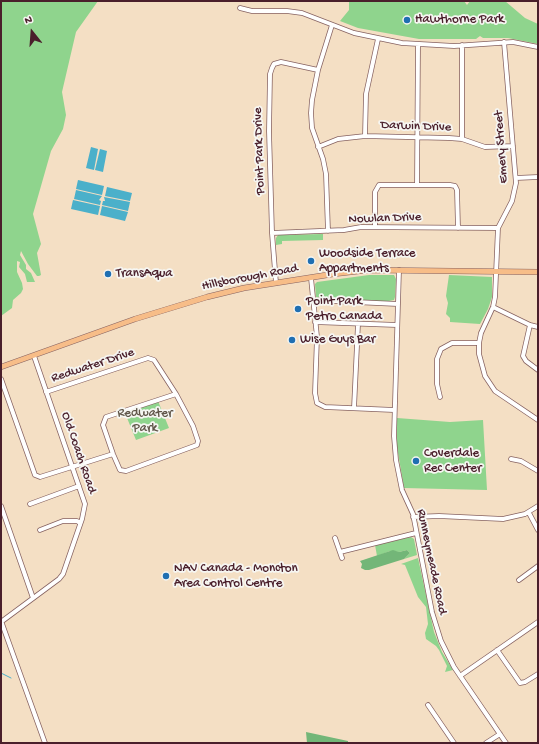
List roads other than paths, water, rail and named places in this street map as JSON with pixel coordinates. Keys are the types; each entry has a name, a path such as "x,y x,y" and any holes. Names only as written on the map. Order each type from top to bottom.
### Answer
{"main road":[{"name":"Hillsborough Road","path":"1,367 136,319 235,290 358,271 399,270 538,272"}],"street":[{"path":"240,8 252,11 296,11 354,33 378,39 418,45 462,45 513,42 538,47"},
{"path":"328,231 327,179 313,132 311,117 312,100 318,70 332,25"},
{"path":"365,136 366,94 378,39"},
{"name":"Emery Street","path":"479,343 482,329 493,307 496,294 498,228 512,201 516,178 504,42"},
{"path":"417,185 418,45"},
{"path":"462,45 462,139"},
{"name":"Point Park Drive","path":"276,283 272,233 268,92 270,71 274,64 281,62 318,70"},
{"name":"Darwin Drive","path":"318,147 338,139 365,136 449,138 462,139 488,147 513,146"},
{"path":"516,178 538,177"},
{"path":"375,227 375,192 378,186 450,185 456,188 458,192 458,228"},
{"name":"Nowlan Drive","path":"272,233 344,230 361,227 498,228"},
{"name":"Runneymeade Road","path":"399,270 394,440 402,490 413,517 437,631 447,654 460,676 506,743"},
{"path":"311,278 312,300 317,337 316,401 324,407 394,410"},
{"path":"312,300 398,304"},
{"path":"493,307 530,325 538,327"},
{"path":"315,322 397,325"},
{"path":"354,408 358,324"},
{"path":"530,325 523,356 526,362 538,370"},
{"path":"440,397 437,384 437,359 441,349 452,343 479,343 481,364 490,385 501,396 538,420"},
{"name":"Old Coach Road","path":"1,622 63,574 85,504 34,356"},
{"name":"Redwater Drive","path":"46,392 148,358 154,360 176,394 192,426 198,442 197,445 126,471 120,470 113,454 103,425 106,417 176,394"},
{"path":"1,379 35,476 40,477 113,454"},
{"path":"511,459 521,461 538,471"},
{"path":"30,504 79,486"},
{"path":"1,506 33,598"},
{"path":"413,517 439,516 503,519 529,513 538,506"},
{"path":"529,513 538,530"},
{"path":"40,530 63,521 77,521 80,523"},
{"path":"340,552 416,533"},
{"path":"335,538 342,558"},
{"path":"518,580 538,566"},
{"path":"1,622 45,743"},
{"path":"460,676 538,622"},
{"path":"497,650 520,683 538,674"},
{"path":"428,705 454,743"},
{"path":"486,743 500,734"}],"water":[{"path":"91,147 98,149 94,170 86,168"},
{"path":"100,149 107,151 103,172 95,170"},
{"path":"78,180 104,186 102,195 76,189"},
{"path":"107,187 132,193 130,201 105,196"},
{"path":"76,190 102,196 99,200 101,201 100,205 74,199"},
{"path":"104,197 130,202 128,211 102,205 103,201 105,201"},
{"path":"73,200 100,206 98,215 71,209"},
{"path":"102,206 128,212 125,221 100,215"}],"waterway":[{"path":"1,673 11,678"}],"place":[{"name":"Hawthorne Park","path":"407,20"},
{"name":"Woodside Terrace Appartments","path":"311,261"},
{"name":"TransAqua","path":"108,274"},
{"name":"Point Park Petro Canada","path":"298,309"},
{"name":"Wise Guys Bar","path":"292,340"},
{"name":"Coverdale Rec Center","path":"416,461"},
{"name":"NAV Canada - Moncton Area Control Centre","path":"166,576"}],"park label":[{"name":"Redwater Park","path":"145,422"}]}
